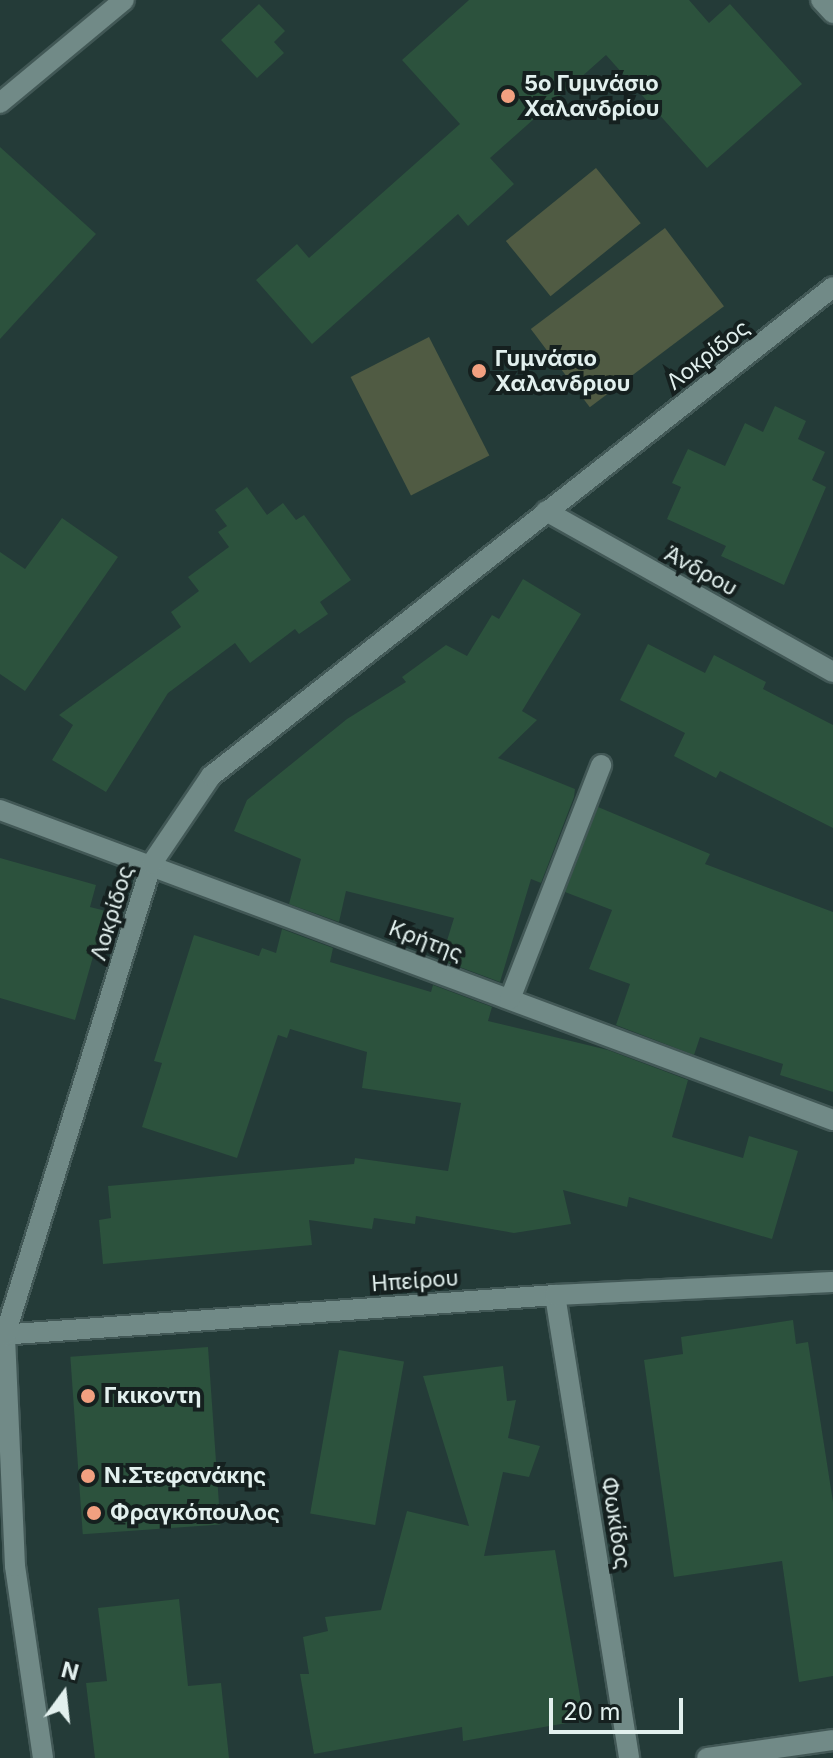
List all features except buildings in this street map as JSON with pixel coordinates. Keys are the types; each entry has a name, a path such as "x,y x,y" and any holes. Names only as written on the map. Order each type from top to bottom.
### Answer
{"street":[{"path":"0,103 124,0"},
{"path":"821,0 833,13"},
{"name":"Λοκρίδος","path":"43,1758 15,1566 2,1335 152,863 211,776 833,287"},
{"name":"Άνδρου","path":"546,511 833,672"},
{"path":"510,999 601,765"},
{"name":"Κρήτης","path":"0,810 152,863 833,1120"},
{"name":"Ηπείρου","path":"2,1335 555,1295 833,1282"},
{"name":"Φωκίδος","path":"555,1295 629,1758"},
{"path":"707,1758 833,1740"}],"green space":[{"path":"596,168 641,223 551,296 506,241"},
{"path":"665,228 724,306 590,407 531,329"},
{"path":"429,337 489,456 411,495 351,377"}],"place":[{"name":"5ο Γυμνάσιο Χαλανδρίου","path":"508,96"},
{"name":"Γυμνάσιο Χαλανδριου","path":"479,371"},
{"name":"Γκικοντη","path":"88,1396"},
{"name":"Ν.Στεφανάκης","path":"88,1476"},
{"name":"Φραγκόπουλος","path":"94,1513"}]}
